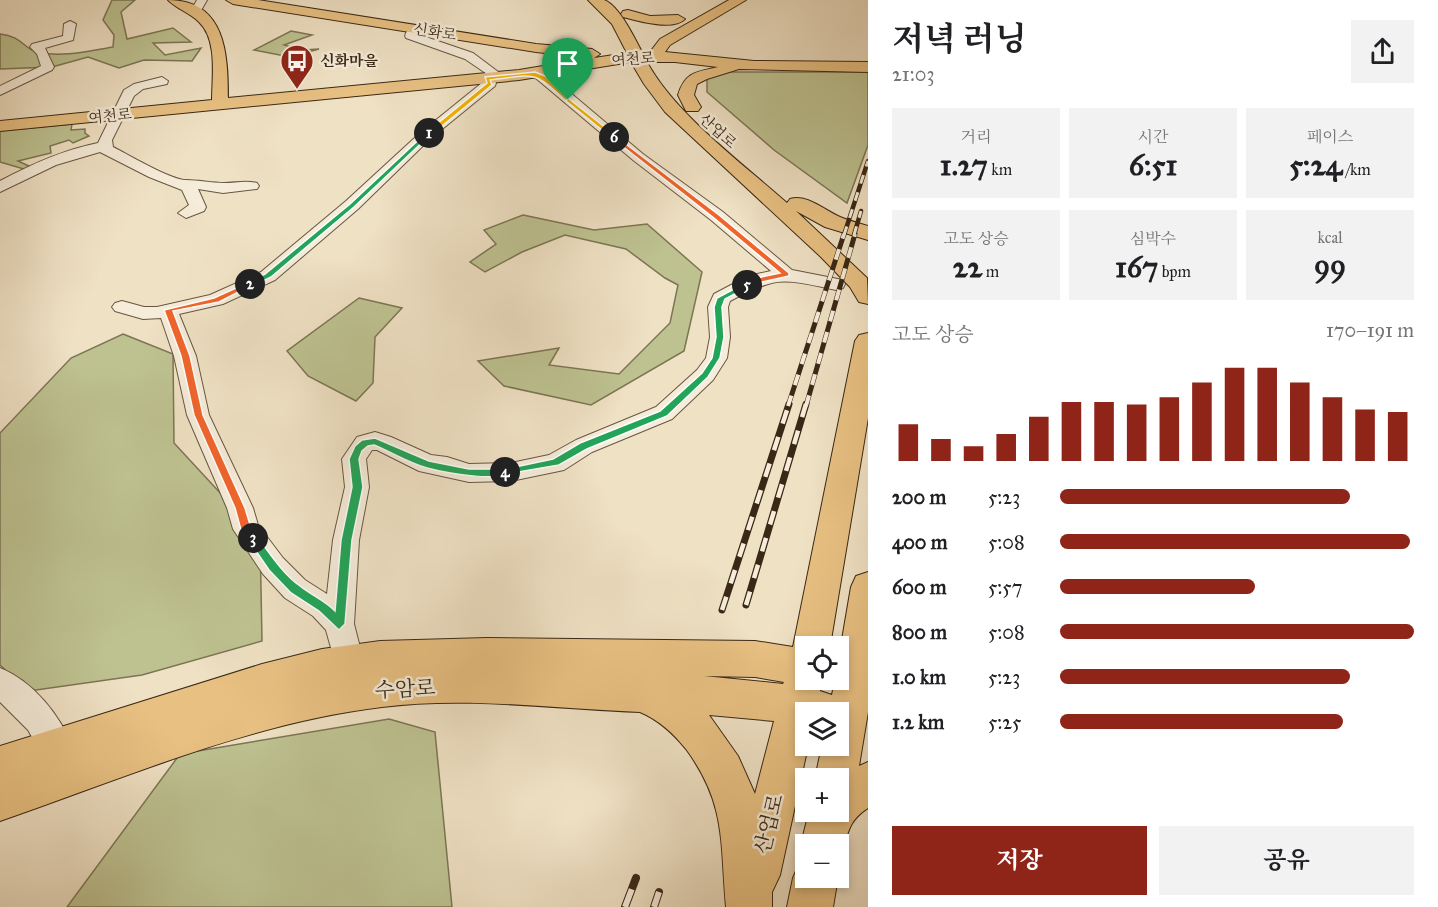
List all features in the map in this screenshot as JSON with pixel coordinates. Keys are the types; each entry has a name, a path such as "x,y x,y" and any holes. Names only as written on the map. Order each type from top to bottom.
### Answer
{"main road":[{"path":"175,0 198,6 212,29 219,56 220,105"},
{"name":"신화로","path":"233,0 536,48 647,57"},
{"path":"647,34 716,0"},
{"path":"647,57 665,42 739,0"},
{"path":"603,3 628,14 655,20 678,19"},
{"path":"603,3 647,57"},
{"path":"526,74 551,68 607,42 614,31 614,22 603,3"},
{"path":"628,14 647,34 647,57"},
{"path":"699,21 694,27 693,35 703,46 735,60 768,66"},
{"path":"536,48 560,56 559,62 551,68"},
{"name":"여천로","path":"0,126 493,78 647,57 768,66 868,67"},
{"name":"산업로","path":"647,57 692,107 865,267"},
{"name":"산업로","path":"647,57 653,86 671,108 829,252 859,283 864,325"},
{"path":"692,107 687,100 686,90 690,82 698,77 728,69 768,66"},
{"path":"526,74 577,73 606,77"},
{"path":"630,83 649,92 671,108"},
{"name":"산업로","path":"725,159 836,284 864,325"},
{"path":"797,203 833,222 868,233"},
{"path":"829,252 850,269 865,267"},
{"path":"813,636 864,325"},
{"name":"산업로","path":"749,906 835,697 868,587"},
{"name":"수암로","path":"0,767 262,683 322,667 428,656 755,659 835,697"},
{"name":"수암로","path":"0,800 201,732 324,697 383,688 428,686 745,697 835,697"},
{"path":"637,693 659,699 680,713 708,744 727,775 738,802 745,833 749,906"},
{"name":"산업로","path":"835,697 836,768"},
{"path":"849,795 868,783"},
{"path":"810,907 814,888"}],"street":[{"path":"0,91 48,67 42,52 36,47 69,38 70,24"},
{"path":"122,307 143,313 216,300 268,276 352,205 425,136 490,84 493,78 469,56 410,36 415,29"},
{"path":"526,74 543,77 638,157 717,216 786,274"},
{"path":"162,81 135,86 124,96 118,115 105,140 106,149 189,188 198,207 186,213"},
{"path":"0,187 76,151 106,146"},
{"path":"7,166 28,173"},
{"path":"184,185 193,183 223,188 250,186"},
{"path":"349,663 339,624 346,540 357,487 354,459 358,449 365,443 375,441 383,443 412,459 469,473 511,472 555,463 584,446 664,413 705,375 716,358 720,337 718,307 721,298 755,280 786,274 836,284"},
{"path":"168,310 185,356 198,415 240,508 246,530 273,566 295,589 323,607 339,624"},
{"path":"0,683 29,706 45,723 57,748"}],"green space":[{"path":"112,0 135,0 121,12 127,39 173,28 191,42 153,43 165,55 201,48 192,61 144,60 119,68 88,57 52,67 0,69 0,34 13,37 33,50 46,54 75,53 113,47 114,35 103,20"},
{"path":"291,31 312,35 284,45 302,50 319,49 290,57 254,50"},
{"path":"728,72 868,72 868,145 847,203 774,150 707,92 707,77"},
{"path":"72,124 71,130 85,129 85,133 89,136 73,143 69,140 50,146 51,153 18,161 31,167 27,170 0,162 0,131"},
{"path":"523,215 594,230 647,224 702,272 684,351 591,405 504,386 478,361 559,348 549,365 619,374 670,323 678,285 626,249 565,235 522,252 485,272 470,262 496,244 484,230"},
{"path":"359,298 402,308 375,337 373,383 356,401 308,376 287,351"},
{"path":"123,334 173,354 174,443 260,536 262,641 142,675 29,691 0,665 0,433 71,358"},
{"path":"389,719 435,732 452,907 67,907 180,754"}],"railway":[{"path":"844,235 868,161"},
{"path":"854,235 861,211"},
{"path":"788,406 844,234"},
{"path":"806,406 855,234"},
{"path":"722,610 789,404"},
{"path":"746,605 806,404"},
{"path":"625,907 636,878"},
{"path":"654,907 659,892"}],"place":[{"name":"신화마을","path":"297,90"}],"route":[{"path":"533,73 543,77 568,100 638,157 717,216 786,274 755,280 721,298 718,307 720,337 716,358 705,375 682,399 664,413 633,428 584,446 555,463 511,472 469,473 412,459 383,443 375,441 365,443 358,449 354,459 357,487 346,540 339,624 323,607 295,589 273,566 246,530 240,508 198,415 185,356 168,310 216,300 268,276 352,205 425,136 490,84 487,78 533,73"}]}
